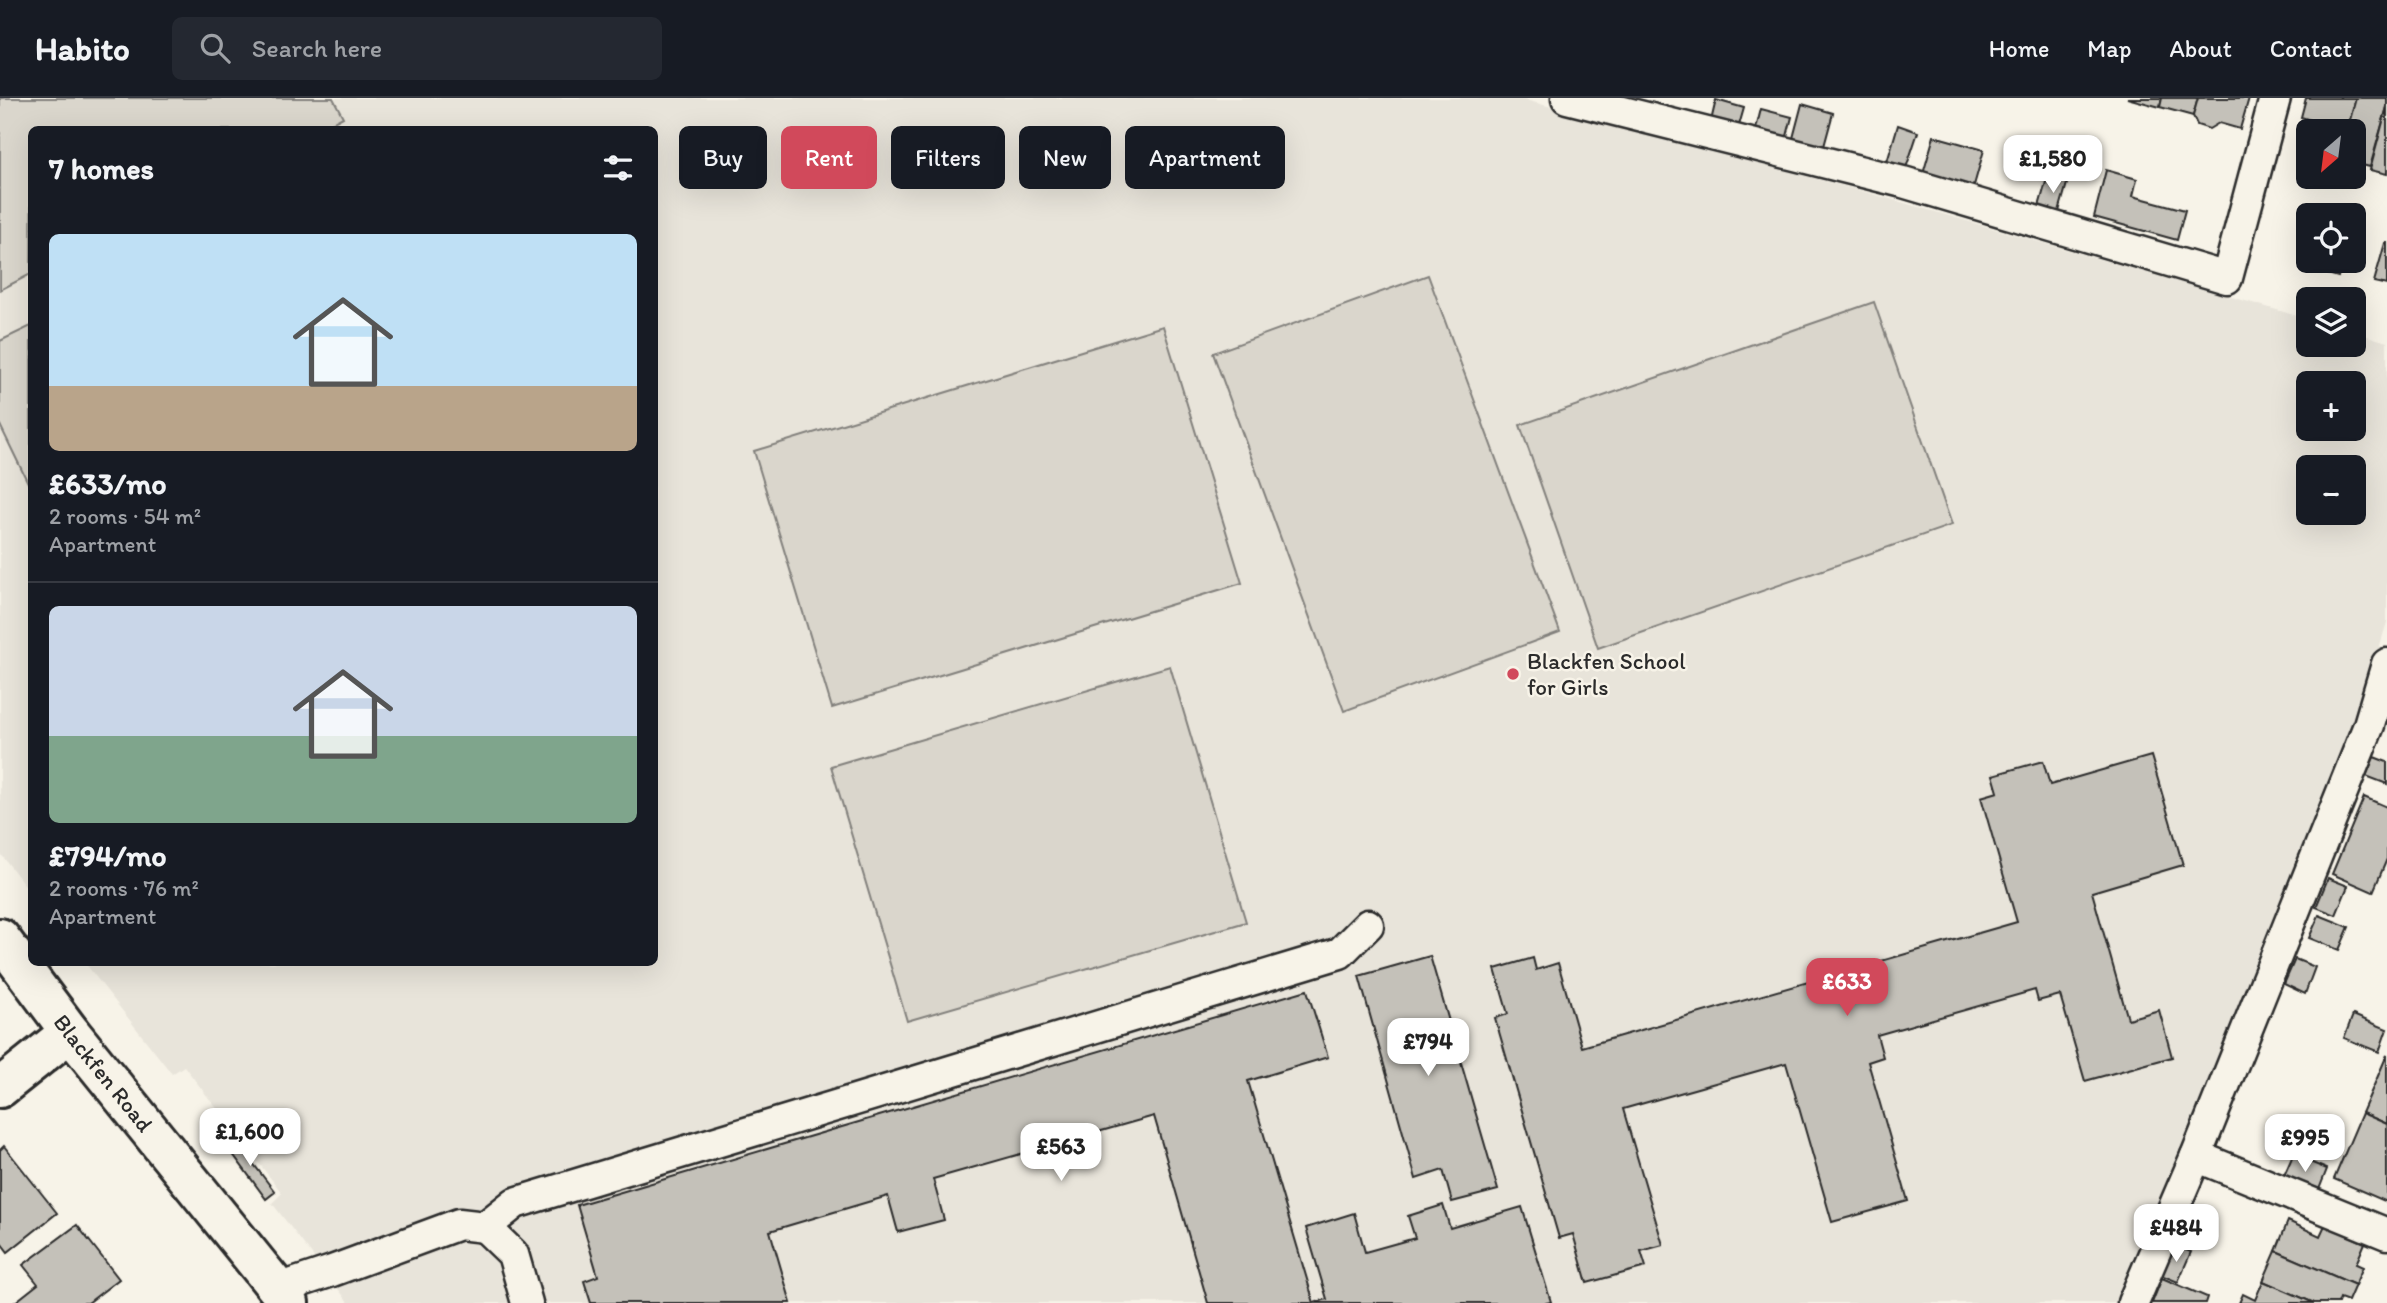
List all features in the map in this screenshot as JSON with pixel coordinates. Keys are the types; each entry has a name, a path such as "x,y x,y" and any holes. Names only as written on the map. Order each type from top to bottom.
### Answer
{"main road":[{"name":"Blackfen Road","path":"0,939 70,1032 283,1296"},
{"path":"0,1088 70,1032"}],"lane":[{"path":"1567,98 1903,182 2227,278 2275,98"},
{"path":"2133,1303 2196,1156 2369,725 2387,664"},
{"path":"485,1227 515,1203 1340,953 1368,925"},
{"path":"2196,1156 2387,1234"},
{"path":"283,1296 332,1272 459,1224 485,1227 513,1254 527,1303"}],"shaded area":[{"name":"Blackfen School for Girls","path":"0,98 1518,98 1873,194 2296,316 2296,357 2366,357 2366,336 2387,342 2387,622 2356,725 2200,1106 2115,1303 349,1303 272,1203 282,1193 184,1066 172,1074 87,966 658,966 658,126 28,126 28,889 0,853"},
{"path":"0,98 333,98 343,117 326,126 28,126 28,276 0,290"},
{"path":"1428,275 1560,632 1344,711 1213,353"},
{"path":"1874,302 1952,525 1598,648 1520,425"},
{"path":"1163,326 1242,583 832,708 754,451"},
{"path":"28,327 28,483 0,425 0,341"},
{"path":"1170,666 1246,922 907,1021 831,766"}],"building":[{"path":"2127,98 2162,98 2160,107"},
{"path":"2162,98 2198,98 2193,116 2160,107"},
{"path":"2198,98 2249,98 2240,129 2219,123 2209,129 2197,125 2193,116"},
{"path":"2306,98 2356,98 2350,119 2301,117"},
{"path":"2356,98 2387,98 2387,107 2370,167 2366,166 2366,119 2350,119"},
{"path":"1716,100 1744,108 1738,129 1711,121"},
{"path":"1802,104 1833,113 1823,150 1792,142"},
{"path":"2387,107 2387,174 2370,170"},
{"path":"1761,109 1792,117 1786,140 1755,133"},
{"path":"1898,125 1918,132 1906,168 1887,162"},
{"path":"1934,136 1984,150 1973,189 1923,174"},
{"path":"2106,170 2137,179 2133,196 2185,210 2177,240 2094,217"},
{"path":"2048,175 2068,180 2058,215 2038,210"},
{"path":"2387,243 2387,285 2374,282"},
{"path":"2151,756 2183,865 2092,892 2128,1019 2159,1010 2172,1057 2085,1081 2060,995 2038,1001 2035,990 1877,1035 1883,1057 1868,1062 1908,1201 1832,1222 1786,1063 1623,1109 1663,1245 1641,1251 1646,1267 1587,1283 1573,1234 1559,1238 1495,1018 1508,1014 1495,969 1533,958 1536,970 1558,963 1582,1047 2017,922 1981,797 1998,792 1993,775 2043,761 2050,785"},
{"path":"2374,757 2387,762 2387,784 2366,776"},
{"path":"2364,797 2387,807 2387,859 2373,892 2332,874"},
{"path":"2328,878 2348,886 2336,915 2316,907"},
{"path":"2319,915 2349,927 2339,950 2309,938"},
{"path":"1430,956 1498,1190 1452,1202 1443,1170 1416,1179 1359,976"},
{"path":"2295,959 2315,967 2305,994 2284,984"},
{"path":"1307,990 1328,1057 1248,1081 1314,1303 1208,1303 1154,1116 933,1179 944,1220 898,1232 888,1196 770,1231 791,1303 591,1303 584,1281 598,1276 577,1205"},
{"path":"2353,1015 2387,1029 2379,1052 2344,1038"},
{"path":"2387,1055 2387,1124 2362,1113"},
{"path":"2362,1113 2387,1124 2387,1202 2334,1179"},
{"path":"232,1136 275,1192 266,1199 224,1142"},
{"path":"4,1146 57,1213 8,1252 0,1244 0,1150"},
{"path":"2293,1155 2327,1169 2318,1192 2283,1178"},
{"path":"1443,1205 1450,1228 1522,1207 1551,1302 1546,1303 1314,1303 1327,1299 1306,1228 1354,1213 1365,1252 1415,1238 1408,1216"},
{"path":"2288,1221 2320,1236 2325,1225 2365,1243 2356,1264 2363,1267 2355,1285 2276,1251"},
{"path":"77,1225 119,1279 88,1303 14,1303 38,1284 23,1265"},
{"path":"2174,1245 2191,1252 2178,1282 2161,1275"},
{"path":"2276,1251 2355,1285 2348,1301 2340,1298 2338,1303 2314,1303 2263,1281"},
{"path":"2162,1278 2207,1297 2205,1303 2152,1303"},
{"path":"2263,1281 2314,1303 2239,1303 2243,1294 2255,1300"}],"place":[{"name":"Blackfen School for Girls","path":"1513,674"}]}
